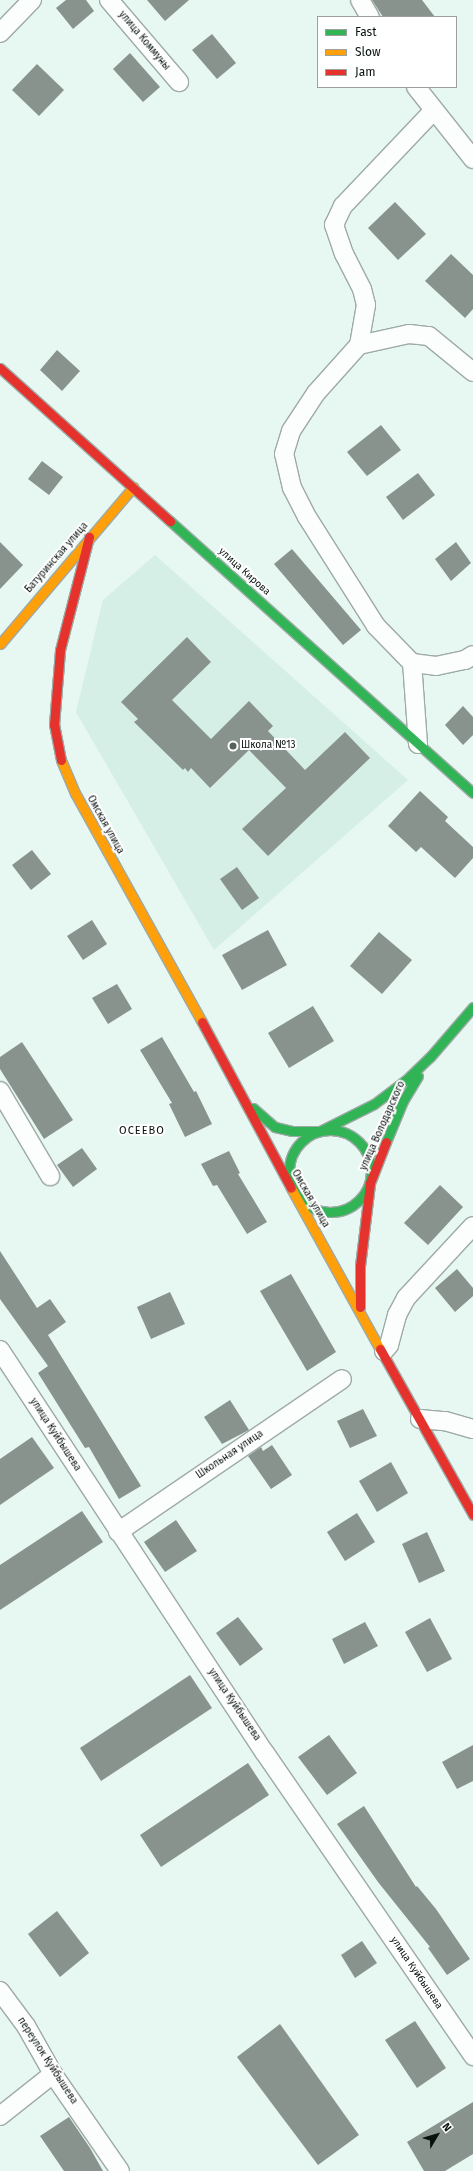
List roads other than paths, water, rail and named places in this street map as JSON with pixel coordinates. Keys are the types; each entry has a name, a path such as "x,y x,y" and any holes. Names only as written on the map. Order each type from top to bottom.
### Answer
{"street":[{"path":"0,32 32,0"},
{"name":"улица Коммуны","path":"109,0 179,82"},
{"path":"360,0 369,16"},
{"path":"417,88 433,111 473,159"},
{"path":"433,111 343,206 334,225 344,254 362,289 366,305 359,345 316,393 291,431 284,454 292,488 307,517 376,626 412,663 436,666 465,660 473,655"},
{"path":"359,345 409,334 429,336 473,372"},
{"name":"улица Кирова","path":"0,368 473,793"},
{"name":"Батуринская улица","path":"0,644 133,487"},
{"name":"Омская улица","path":"90,537 60,650 54,725 61,760 75,793 244,1099 294,1193 384,1351 473,1515"},
{"path":"412,663 418,744"},
{"name":"улица Володарского","path":"320,1131 374,1104 406,1080 430,1057 473,1007"},
{"name":"улица Володарского","path":"370,1183 403,1101 430,1057"},
{"path":"0,1091 50,1176"},
{"name":"Омская улица","path":"244,1099 264,1120 275,1127 292,1131 320,1131"},
{"path":"320,1131 342,1131 360,1142 370,1161 370,1183 358,1201 338,1211 316,1209 303,1202 294,1193 290,1175 293,1153 304,1139 320,1131"},
{"name":"Омская улица","path":"360,1309 360,1266 370,1183"},
{"path":"384,1351 389,1345 397,1315 406,1298 473,1226"},
{"name":"улица Куйбышева","path":"0,1350 118,1532 473,2056"},
{"name":"Школьная улица","path":"118,1532 342,1379"},
{"path":"420,1419 445,1421 473,1429"},
{"name":"переулок Куйбышева","path":"0,1991 26,2026 53,2074 120,2171"},
{"path":"0,2116 53,2074"}],"place":[{"name":"Школа №13","path":"233,746"}],"district":[{"name":"ОСЕЕВО","path":"142,1131"}]}
